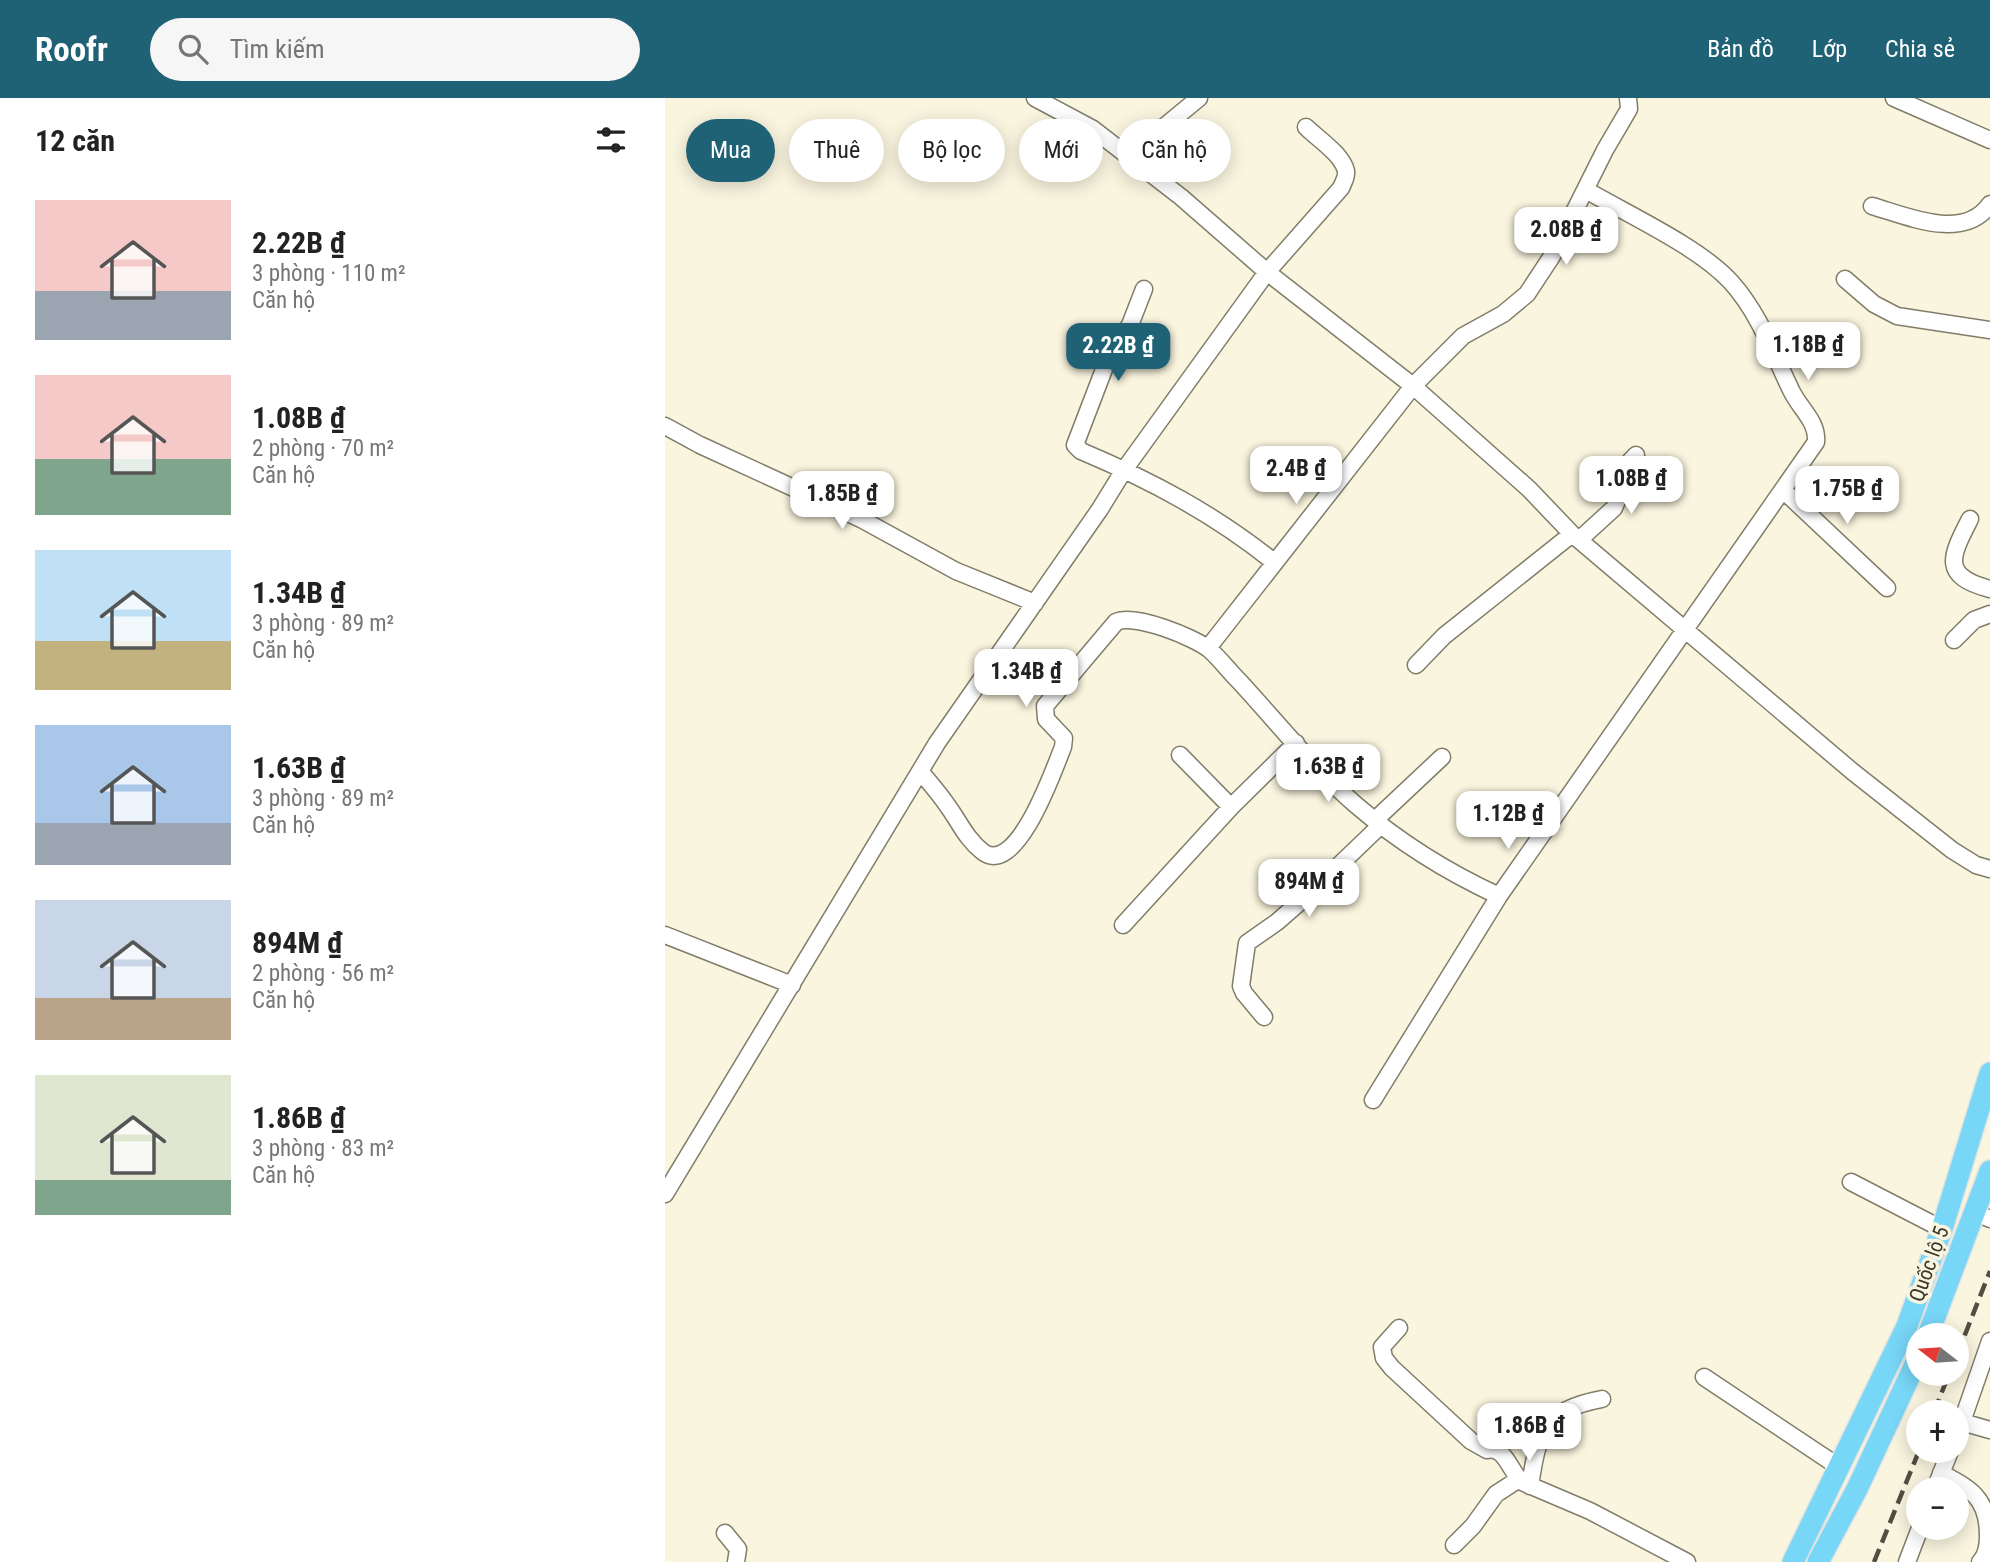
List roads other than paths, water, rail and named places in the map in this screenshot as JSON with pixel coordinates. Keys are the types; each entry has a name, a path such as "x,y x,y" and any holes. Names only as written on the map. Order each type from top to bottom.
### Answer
{"highway":[{"name":"Quốc lộ 5","path":"1793,1562 1906,1326 1942,1229 1990,1073"},
{"name":"Quốc lộ 5","path":"1934,1323 1983,1216 1990,1171"},
{"path":"1820,1561 1906,1384"}],"street":[{"path":"1035,98 1093,129 1117,147"},
{"path":"1174,119 1199,98"},
{"path":"1208,648 1413,386 1463,337 1503,314 1527,294 1552,256 1605,150 1629,109 1628,98"},
{"path":"1893,98 1990,140"},
{"path":"665,1194 920,771 1125,470 1266,272 1341,188 1346,171 1338,157 1306,127"},
{"path":"1161,182 1266,272 1413,386 1529,489 1575,537 1853,772 1941,841 1976,864 1990,869"},
{"path":"1373,1100 1499,896 1816,442 1813,423 1794,397 1763,328 1734,285 1719,270 1689,249 1586,190"},
{"path":"1872,206 1943,225 1969,222 1990,204"},
{"path":"1845,279 1874,304 1897,316 1990,330"},
{"path":"1144,289 1130,325 1111,351 1075,445 1081,451 1209,513 1274,562"},
{"path":"665,425 700,445 862,519 956,571 1035,603"},
{"path":"1416,665 1444,636 1614,508 1619,496 1622,470 1636,455"},
{"path":"1783,490 1887,588"},
{"path":"1970,519 1955,547 1952,561 1960,576 1970,584 1990,589"},
{"path":"1954,640 1974,620 1990,614"},
{"path":"920,771 974,844 986,854 1006,854 1040,804 1063,747 1064,738 1046,719 1045,706 1116,622 1122,619 1147,623 1166,628 1208,648 1329,779 1378,822 1422,855 1499,896"},
{"path":"1123,925 1231,807 1296,743"},
{"path":"1180,754 1231,807"},
{"path":"1263,1017 1241,986 1247,943 1277,922 1309,894 1442,757"},
{"path":"665,935 792,985"},
{"path":"1851,1182 1942,1229"},
{"path":"1399,1328 1382,1347 1384,1358 1471,1441 1487,1450 1493,1448 1500,1451 1514,1475 1525,1482 1602,1516 1687,1562"},
{"path":"1969,1401 1990,1341"},
{"path":"1704,1377 1839,1467"},
{"path":"1454,1545 1473,1526 1496,1494 1525,1482 1545,1428 1557,1416 1578,1404 1602,1399"},
{"path":"1969,1429 1990,1430"},
{"path":"1940,1477 1946,1463"},
{"path":"1941,1473 1976,1495 1986,1511 1987,1546 1980,1562"},
{"path":"725,1532 738,1549 736,1562"},
{"path":"1907,1562 1915,1540"}],"railway":[{"path":"1969,1324 1990,1271"},
{"path":"1939,1400 1944,1386"},
{"path":"1874,1562 1914,1463"}]}
